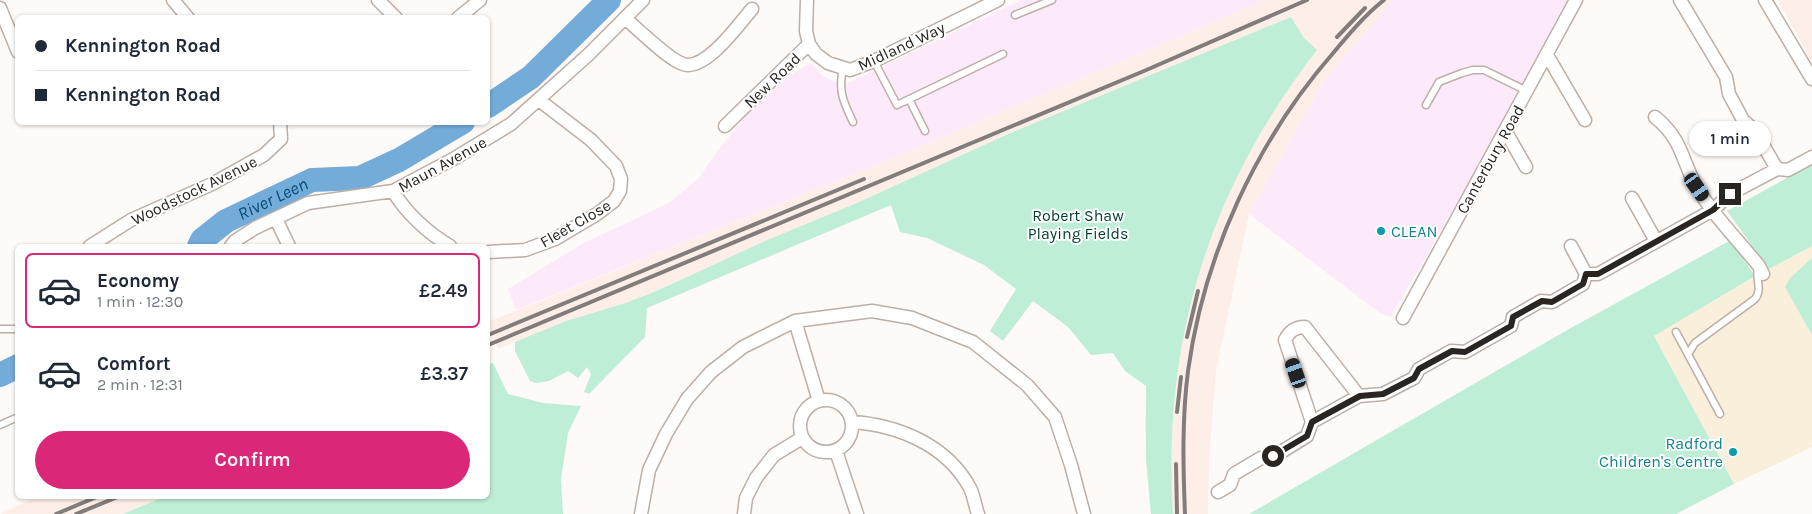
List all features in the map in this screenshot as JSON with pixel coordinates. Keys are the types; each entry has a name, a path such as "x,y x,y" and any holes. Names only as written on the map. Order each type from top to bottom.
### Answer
{"street":[{"path":"173,0 186,15"},
{"path":"378,0 393,15"},
{"path":"462,15 480,0"},
{"name":"Maun Avenue","path":"233,244 249,232 308,203 393,191 455,158 511,124 626,19 642,0"},
{"name":"New Road","path":"724,126 809,44 806,31 807,0"},
{"name":"Midland Way","path":"809,44 816,54 828,63 850,70 874,62 998,0"},
{"name":"Canterbury Road","path":"1403,318 1506,132 1576,0"},
{"path":"1680,0 1726,77 1729,94 1743,120 1756,130 1777,169"},
{"path":"1765,0 1812,79"},
{"path":"0,8 15,45"},
{"path":"626,19 672,58 684,65 696,64 708,58 752,10"},
{"path":"1547,55 1586,120"},
{"name":"Fleet Close","path":"490,252 525,250 555,239 597,214 614,201 620,191 621,179 616,166 591,140 539,100"},
{"path":"1655,117 1667,126 1678,142 1697,187 1761,270"},
{"name":"Woodstock Avenue","path":"93,244 131,220 212,184 264,155 281,138 280,125"},
{"path":"1506,132 1526,167"},
{"path":"1586,274 1598,274 1713,210 1730,194 1777,169 1788,170 1812,157"},
{"path":"393,191 403,207 447,244"},
{"path":"1632,198 1656,242"},
{"path":"276,219 288,244"},
{"path":"1312,422 1360,396 1383,394 1414,378 1419,369 1452,351 1465,352 1511,326 1513,317 1542,301 1552,302 1583,284 1586,274 1571,246"},
{"path":"641,514 649,470 666,434 687,400 711,372 743,347 795,322 872,311 912,318 974,342 1027,385 1054,417 1071,464 1084,514"},
{"path":"795,322 820,401"},
{"path":"1218,492 1230,485 1234,474 1261,458 1273,456 1307,436 1312,422 1284,340 1289,332 1298,327 1305,327 1360,396"},
{"path":"829,400 839,404 846,410 852,422 848,440 836,451 818,452 811,448 802,438 800,420 810,406 820,401 829,400"},
{"path":"852,422 873,423 910,435 940,451 954,464 970,489 978,514"},
{"path":"744,514 746,498 756,478 774,455 802,438"},
{"path":"836,451 857,514"}],"lane":[{"path":"1015,15 1052,0"},
{"path":"874,62 897,105 1002,54"},
{"path":"843,68 840,83 841,96 853,122"},
{"path":"1426,105 1438,82 1462,72 1473,70 1484,70 1527,91"},
{"path":"909,99 925,131"},
{"path":"1688,354 1695,343 1756,299 1759,293 1757,276 1761,270"},
{"path":"0,329 15,329"},
{"path":"1676,332 1720,414"},
{"path":"0,425 15,418"}],"shaded area":[{"path":"1021,0 1266,0 881,163 516,310 508,289 582,244 669,203 698,179 719,149 753,108 790,75 811,63 823,76 846,84"},
{"path":"1266,0 1394,0 1324,81 1249,214 1216,370 1209,459 1208,514 1151,514 1145,422 1148,350 891,205 581,336 566,321 498,349 490,327 490,321 881,163"},
{"path":"1394,0 1567,0 1470,180 1391,317 1380,313 1249,214 1324,81"},
{"path":"1778,0 1812,0 1812,62 1802,44"},
{"path":"1812,246 1812,447 1734,484 1654,336 1755,276"},
{"path":"32,499 159,499 123,514 0,514"}],"green space":[{"name":"Robert Shaw Playing Fields","path":"1291,17 1304,38 1317,50 1280,102 1248,156 1222,211 1201,268 1186,327 1176,387 1172,449 1173,514 1151,514 1146,459 1146,386 1125,371 1113,353 1091,355 1068,327 1033,301 1003,341 990,331 1016,289 984,265 927,238 900,232 891,205 647,308 645,337 589,394 584,392 591,374 587,367 578,378 568,371 549,381 536,383 530,381 515,351 515,342 566,321 626,303 659,290 765,241 857,203 1006,135"},
{"path":"1812,164 1812,246 1769,269 1727,211"},
{"path":"1731,240 1755,276 1654,336 1734,484 1676,514 1249,514 1569,329"},
{"path":"1812,258 1812,335 1785,287 1790,278"},
{"path":"493,363 508,394 543,403 581,406 568,433 561,479 563,514 123,514 159,499 490,499 490,364"}],"waterway":[{"name":"River Leen","path":"490,105 531,77 609,0"},
{"name":"River Leen","path":"200,244 202,240 226,221 312,180 360,178 399,160 458,125"},
{"name":"River Leen","path":"0,375 15,368"}],"railway":[{"path":"490,344 1144,71 1307,0"},
{"path":"1185,514 1184,442 1188,371 1196,327 1207,284 1221,242 1238,201 1258,161 1281,123 1306,86 1340,45 1364,18 1384,0"},
{"path":"1337,37 1365,8"},
{"path":"490,334 864,179"},
{"path":"1187,337 1198,291"},
{"path":"1177,412 1181,377"},
{"path":"1176,464 1177,514"},
{"path":"56,514 92,499"},
{"path":"76,514 113,499"}],"place":[{"name":"CLEAN","path":"1381,231"},
{"name":"Radford Children's Centre","path":"1733,452"}],"route":[{"path":"1273,456 1307,436 1312,422 1360,396 1383,394 1414,378 1419,369 1452,351 1465,352 1511,326 1513,317 1542,301 1552,302 1583,284 1586,274 1598,274 1656,242 1713,210 1730,194"}]}
